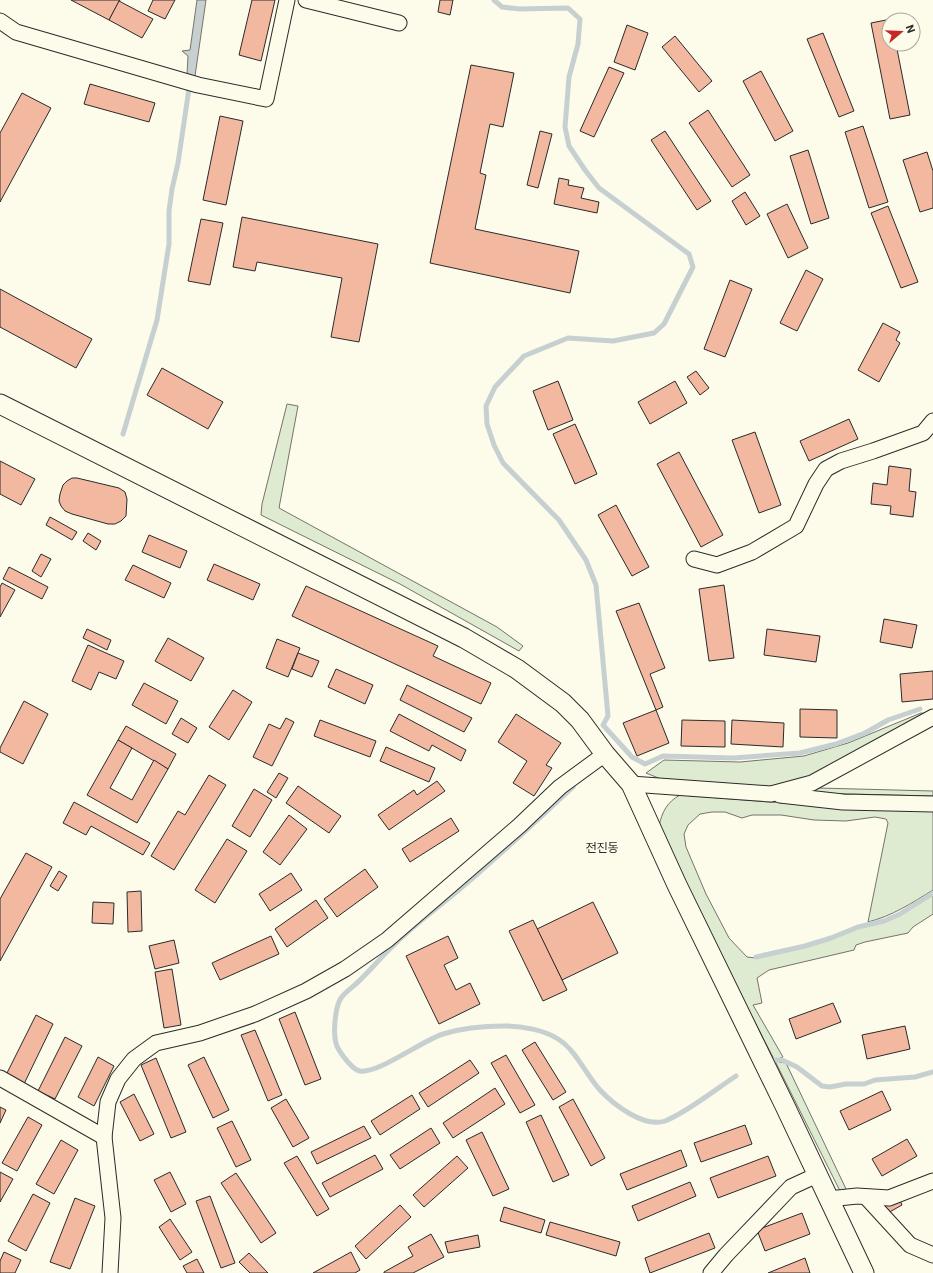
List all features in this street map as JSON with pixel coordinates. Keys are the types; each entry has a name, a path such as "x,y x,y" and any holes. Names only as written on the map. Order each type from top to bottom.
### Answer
{"street":[{"path":"0,21 16,32 192,83 266,98 287,0"},
{"path":"306,0 399,23"},
{"path":"0,404 464,638 517,669 563,703 580,720 605,754 631,784 677,885 864,1273"},
{"path":"694,559 717,565 752,552 796,526 816,484 826,469 841,461 924,433 933,421"},
{"path":"771,794 812,783 933,717"},
{"path":"110,1273 113,1218 104,1137 108,1102 118,1079 134,1059 156,1043 200,1033 255,1014 306,991 345,969 387,940 560,788 605,754"},
{"path":"631,784 771,794 843,802 933,804"},
{"path":"0,1078 104,1137"},
{"path":"711,1273 726,1254 791,1186 817,1175"},
{"path":"829,1199 857,1196 889,1198 933,1181"},
{"path":"866,1197 910,1245 933,1255"}],"green space":[{"path":"287,404 298,406 279,508 497,627 523,646 519,651 400,584 261,515 262,504"},
{"path":"921,713 932,714 813,776 768,791 666,781 646,773 664,760 740,762 804,756 848,743"},
{"path":"818,788 933,791 933,796 809,793"},
{"path":"680,795 809,805 933,809 933,890 894,913 868,922 888,823 886,819 875,817 846,821 814,820 781,815 752,815 742,818 725,812 712,812 700,814 688,825 684,834 686,847 706,894 729,938 747,957 756,958 805,947 832,939 858,928 884,922 900,915 933,895 933,914 913,927 908,933 865,942 856,945 854,950 769,970 757,978 762,1003 753,1005 783,1057 778,1059 779,1062 786,1063 847,1191 840,1191 775,1061 708,933 659,826 668,804"}],"shaded area":[{"path":"197,0 206,0 195,76 187,74 188,56 182,51 190,50"}],"building":[{"path":"71,0 120,0 109,20"},
{"path":"153,0 175,0 165,19 148,11"},
{"path":"252,0 275,0 261,61 239,55"},
{"path":"440,0 453,0 450,15 438,12"},
{"path":"119,1 153,19 142,38 109,20"},
{"path":"881,21 881,52 898,52 910,115 890,119 871,23"},
{"path":"627,25 648,33 635,70 614,62"},
{"path":"823,33 854,111 839,117 807,39"},
{"path":"675,36 712,81 699,92 662,47"},
{"path":"471,65 514,73 503,127 490,124 480,173 486,175 475,229 579,251 570,293 430,263"},
{"path":"609,67 624,73 594,137 580,131"},
{"path":"761,71 793,131 775,141 743,81"},
{"path":"90,84 155,103 149,122 84,104"},
{"path":"22,93 51,108 0,202 0,133"},
{"path":"708,110 750,175 732,187 689,123"},
{"path":"220,116 243,121 226,205 203,200"},
{"path":"863,126 888,202 869,208 845,132"},
{"path":"540,131 552,134 538,188 527,185"},
{"path":"665,131 711,201 697,210 651,140"},
{"path":"808,150 829,218 811,224 790,156"},
{"path":"927,152 933,171 933,208 920,212 903,160"},
{"path":"559,178 569,180 568,185 584,188 581,198 599,202 597,213 554,204"},
{"path":"745,192 760,216 746,225 732,201"},
{"path":"787,204 808,248 788,258 767,214"},
{"path":"888,206 918,282 901,288 871,213"},
{"path":"242,217 378,244 359,342 331,337 342,278 257,262 255,271 233,267"},
{"path":"201,219 223,223 210,285 188,281"},
{"path":"806,270 823,279 797,331 780,323"},
{"path":"730,280 752,289 725,357 704,349"},
{"path":"0,289 92,339 76,368 0,327"},
{"path":"883,323 900,332 896,340 900,343 879,382 858,370"},
{"path":"162,368 223,402 208,429 147,395"},
{"path":"696,371 709,388 700,395 687,377"},
{"path":"558,381 573,420 548,430 533,391"},
{"path":"675,381 687,403 650,424 638,402"},
{"path":"849,419 858,439 809,461 800,441"},
{"path":"575,424 597,474 575,484 553,434"},
{"path":"755,432 781,505 759,513 732,440"},
{"path":"679,452 723,535 701,547 657,464"},
{"path":"0,461 35,479 21,505 0,494"},
{"path":"889,466 911,469 909,491 916,492 913,517 890,514 891,506 871,504 873,483 887,485"},
{"path":"72,478 119,488 125,492 127,499 126,516 115,524 108,524 65,511 59,501 60,494 63,485"},
{"path":"616,505 649,567 632,576 598,515"},
{"path":"50,517 77,532 72,540 46,525"},
{"path":"88,533 101,541 96,550 83,541"},
{"path":"149,535 187,551 180,568 142,552"},
{"path":"41,554 51,559 41,577 32,571"},
{"path":"214,564 260,584 253,600 207,580"},
{"path":"133,565 171,583 164,598 125,580"},
{"path":"9,567 48,587 42,599 3,579"},
{"path":"2,583 15,590 0,617 0,587"},
{"path":"724,585 734,658 709,661 699,589"},
{"path":"306,586 438,646 433,656 491,683 481,704 292,616"},
{"path":"639,603 665,668 650,674 663,707 656,710 616,611"},
{"path":"884,619 917,625 912,648 880,642"},
{"path":"87,629 111,640 107,650 83,638"},
{"path":"767,629 820,636 816,662 764,655"},
{"path":"168,638 204,658 191,681 155,661"},
{"path":"277,639 300,648 288,677 266,668"},
{"path":"88,645 124,661 116,679 99,672 91,690 72,681"},
{"path":"298,653 319,661 312,677 292,669"},
{"path":"336,669 373,685 365,704 328,687"},
{"path":"933,671 933,699 902,702 900,674"},
{"path":"144,683 178,701 166,724 132,705"},
{"path":"407,685 472,718 464,732 400,700"},
{"path":"233,690 252,702 229,740 209,727"},
{"path":"24,701 48,714 23,764 0,752 0,748"},
{"path":"800,709 837,710 837,738 800,737"},
{"path":"656,710 669,743 637,756 623,723"},
{"path":"399,714 466,750 461,761 432,745 429,751 390,731"},
{"path":"516,714 561,743 546,765 552,768 534,796 513,783 527,761 498,742"},
{"path":"181,718 197,728 188,743 172,734"},
{"path":"286,718 294,722 272,766 253,757 269,724 280,729"},
{"path":"320,720 376,741 370,757 314,736"},
{"path":"682,720 725,721 725,747 681,746"},
{"path":"732,720 784,723 783,747 731,744"},
{"path":"126,726 176,754 168,769 118,740"},
{"path":"118,740 132,748 110,788 132,800 154,760 168,769 137,823 87,795"},
{"path":"386,747 435,768 429,782 380,761"},
{"path":"279,773 288,778 276,798 267,792"},
{"path":"209,775 226,785 174,870 151,856 178,811 185,815"},
{"path":"437,781 445,791 389,830 378,815 414,790 417,795"},
{"path":"298,786 341,816 329,833 286,803"},
{"path":"254,789 272,800 250,837 232,826"},
{"path":"74,802 150,843 143,855 91,826 86,835 63,823"},
{"path":"289,815 307,829 280,865 263,852"},
{"path":"451,818 459,831 410,862 402,849"},
{"path":"227,839 247,851 215,903 195,890"},
{"path":"26,853 52,867 0,961 0,899"},
{"path":"365,869 378,887 337,917 324,899"},
{"path":"59,871 67,876 58,891 50,886"},
{"path":"291,873 302,890 270,911 259,894"},
{"path":"141,891 142,931 128,932 127,892"},
{"path":"316,900 328,918 287,947 275,929"},
{"path":"93,902 114,903 113,924 92,923"},
{"path":"593,902 618,953 562,980 537,929"},
{"path":"533,920 567,990 543,1001 509,931"},
{"path":"271,936 279,954 220,980 212,963"},
{"path":"448,936 458,958 444,965 456,990 470,983 480,1004 439,1024 406,956"},
{"path":"174,940 179,963 155,969 149,946"},
{"path":"172,969 181,1025 164,1028 155,972"},
{"path":"833,1003 841,1022 796,1039 789,1019"},
{"path":"295,1012 321,1079 305,1085 279,1019"},
{"path":"36,1015 53,1024 23,1086 5,1077"},
{"path":"905,1026 910,1049 867,1059 862,1035"},
{"path":"255,1030 282,1095 268,1101 241,1035"},
{"path":"65,1037 82,1046 55,1099 38,1091"},
{"path":"535,1042 566,1092 553,1100 522,1050"},
{"path":"506,1055 535,1105 520,1113 491,1063"},
{"path":"98,1057 114,1066 94,1106 78,1097"},
{"path":"204,1057 229,1110 213,1118 188,1065"},
{"path":"156,1058 186,1132 171,1138 141,1065"},
{"path":"470,1060 479,1073 428,1107 419,1093"},
{"path":"495,1088 505,1104 453,1138 443,1123"},
{"path":"882,1091 891,1110 849,1130 840,1111"},
{"path":"134,1094 154,1134 140,1141 120,1102"},
{"path":"412,1095 420,1109 380,1135 371,1121"},
{"path":"286,1099 309,1138 293,1147 271,1108"},
{"path":"573,1099 605,1158 591,1166 559,1107"},
{"path":"0,1107 6,1110 0,1123"},
{"path":"541,1115 569,1175 553,1182 526,1122"},
{"path":"28,1117 42,1125 17,1171 2,1163"},
{"path":"232,1121 251,1160 236,1167 217,1128"},
{"path":"745,1125 752,1144 701,1162 694,1143"},
{"path":"364,1126 371,1138 317,1164 311,1152"},
{"path":"431,1128 440,1143 400,1169 390,1155"},
{"path":"482,1132 509,1189 493,1196 466,1140"},
{"path":"907,1139 917,1156 882,1176 872,1159"},
{"path":"61,1140 78,1150 54,1194 36,1184"},
{"path":"681,1150 687,1166 627,1190 620,1174"},
{"path":"375,1155 383,1169 330,1197 322,1183"},
{"path":"297,1156 329,1209 317,1216 284,1163"},
{"path":"457,1156 468,1168 424,1207 413,1195"},
{"path":"768,1156 776,1176 718,1198 710,1178"},
{"path":"0,1172 13,1179 0,1202"},
{"path":"170,1172 186,1204 171,1212 154,1180"},
{"path":"236,1173 276,1233 261,1243 221,1183"},
{"path":"690,1182 696,1196 638,1221 632,1206"},
{"path":"33,1194 50,1203 26,1251 8,1241"},
{"path":"210,1196 235,1263 221,1268 196,1201"},
{"path":"75,1198 95,1206 70,1269 50,1262"},
{"path":"899,1198 902,1205 886,1214 882,1206"},
{"path":"400,1205 411,1217 366,1259 355,1246"},
{"path":"504,1207 545,1220 541,1233 500,1221"},
{"path":"802,1213 810,1234 765,1251 757,1230"},
{"path":"170,1219 192,1252 180,1260 159,1227"},
{"path":"550,1222 620,1242 616,1256 546,1235"},
{"path":"709,1233 715,1248 650,1273 645,1258"},
{"path":"431,1234 444,1257 413,1273 384,1273 413,1256 408,1247"},
{"path":"478,1235 480,1247 448,1253 445,1242"},
{"path":"4,1252 21,1260 15,1273 0,1273 0,1261"},
{"path":"351,1252 360,1270 355,1273 313,1273"},
{"path":"249,1253 268,1273 250,1273 239,1262"},
{"path":"805,1258 810,1273 768,1273"},
{"path":"197,1259 204,1273 187,1273 183,1266"}],"waterway":[{"path":"494,0 502,7 520,9 568,8 580,19 578,44 569,77 565,127 569,146 599,188 689,254 693,267 664,324 654,333 613,341 568,338 524,356 495,387 486,406 487,424 494,445 503,463 559,520 586,560 596,585 608,716 603,725 632,757 645,764 663,756 733,758 800,753 836,744 865,733 888,720 920,709"},
{"path":"123,434 157,320 169,244 169,211 172,189 178,163 191,75"},
{"path":"573,787 489,864 405,935 360,981 343,995 337,1007 335,1020 335,1039 339,1050 354,1068 360,1071 368,1071 389,1062 434,1037 450,1032 498,1026 533,1029 546,1033 565,1044 576,1056 595,1084 613,1102 630,1114 648,1121 657,1122 665,1121 682,1112 736,1076"},
{"path":"756,957 805,946 831,938 858,927 884,921 900,914 933,893"},
{"path":"774,1060 782,1060 797,1067 822,1086 830,1087 846,1084 864,1084 875,1080 915,1077 933,1072"}],"district":[{"name":"전진동","path":"602,848"}]}
